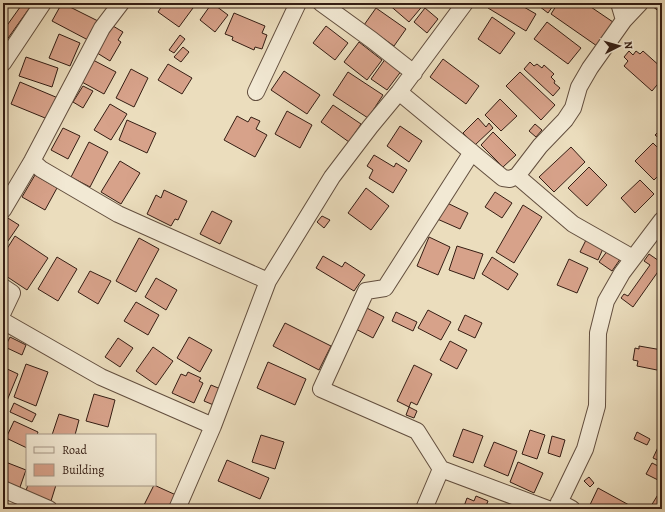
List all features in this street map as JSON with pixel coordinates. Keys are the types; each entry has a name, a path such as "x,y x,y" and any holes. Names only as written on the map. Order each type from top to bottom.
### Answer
{"street":[{"path":"3,63 43,3"},
{"path":"3,210 32,161 102,28 121,3"},
{"path":"256,92 298,3"},
{"path":"321,3 414,73"},
{"path":"177,509 213,426 268,281 332,177 414,73 465,3"},
{"path":"619,3 624,20"},
{"path":"399,92 504,178 510,179 517,176 540,146 573,108 580,87 590,68 624,20 640,3"},
{"path":"472,152 385,288 366,291 321,389 417,431 441,469 559,507 585,449 597,406 598,333 606,301 622,273 662,220"},
{"path":"32,161 41,169 118,214 268,281"},
{"path":"517,176 573,224 633,258"},
{"path":"3,287 12,293 3,312"},
{"path":"3,321 101,377 213,426"},
{"path":"424,509 441,469"},
{"path":"3,489 49,509"}],"building":[{"path":"23,3 33,3 6,41 3,38 3,31"},
{"path":"62,3 98,21 88,40 52,21"},
{"path":"164,3 186,3 193,8 179,27 158,12"},
{"path":"212,3 228,15 215,32 200,20"},
{"path":"387,3 425,3 409,22"},
{"path":"491,3 517,3 536,14 526,31 488,8"},
{"path":"535,3 555,3 548,13"},
{"path":"558,3 585,3 613,22 597,46 551,14"},
{"path":"653,3 662,3 662,14 651,5"},
{"path":"376,8 406,29 394,46 364,25"},
{"path":"425,8 438,19 427,33 414,22"},
{"path":"234,13 265,26 262,33 267,35 262,49 255,47 254,50 232,40 233,37 225,34"},
{"path":"492,17 515,33 500,54 478,39"},
{"path":"547,22 581,48 568,64 534,39"},
{"path":"113,26 123,32 118,40 121,42 110,61 94,51"},
{"path":"326,26 348,43 335,60 313,43"},
{"path":"59,34 80,43 70,66 49,58"},
{"path":"180,35 185,39 174,53 169,50"},
{"path":"359,42 382,60 367,80 344,62"},
{"path":"183,47 189,52 181,62 174,57"},
{"path":"629,51 633,55 636,51 640,54 643,51 662,68 662,79 652,91 624,66 628,61 624,57"},
{"path":"26,57 58,68 52,87 19,76"},
{"path":"386,58 402,70 387,90 371,79"},
{"path":"443,59 479,86 466,104 430,77"},
{"path":"93,60 116,72 104,94 80,81"},
{"path":"530,62 534,66 537,64 542,68 544,65 554,74 551,77 555,81 554,83 560,88 553,96 524,69"},
{"path":"168,64 192,78 182,94 158,80"},
{"path":"131,69 148,78 134,107 116,98"},
{"path":"284,71 320,95 307,114 271,90"},
{"path":"348,72 383,95 368,118 333,95"},
{"path":"520,72 555,105 541,120 506,86"},
{"path":"20,82 58,98 50,120 11,104"},
{"path":"83,86 93,91 83,108 73,102"},
{"path":"500,99 517,116 501,131 485,115"},
{"path":"110,104 127,114 111,140 94,130"},
{"path":"333,105 361,124 349,142 321,122"},
{"path":"287,111 312,125 300,148 275,134"},
{"path":"237,116 248,122 251,117 260,121 256,129 267,135 255,157 224,140"},
{"path":"478,118 486,127 489,123 493,128 475,145 463,133"},
{"path":"127,120 156,133 147,153 119,140"},
{"path":"535,124 542,130 536,137 529,131"},
{"path":"400,126 422,141 409,162 387,146"},
{"path":"63,128 80,136 68,159 51,150"},
{"path":"662,128 662,141 655,135"},
{"path":"493,132 516,155 503,167 481,145"},
{"path":"89,142 108,152 90,187 71,177"},
{"path":"653,143 662,152 662,176 660,174 654,180 635,161"},
{"path":"571,147 585,162 554,192 539,177"},
{"path":"374,155 394,167 396,163 407,170 393,193 369,178 373,170 367,166"},
{"path":"120,161 140,173 121,204 101,192"},
{"path":"589,167 607,185 587,206 568,188"},
{"path":"35,175 57,188 45,210 22,197"},
{"path":"640,180 654,194 635,213 621,198"},
{"path":"366,188 389,206 371,230 348,213"},
{"path":"164,190 187,201 178,220 175,219 171,226 147,214 156,195 161,198"},
{"path":"495,192 512,203 502,218 485,207"},
{"path":"443,201 468,213 460,229 435,218"},
{"path":"523,205 542,217 514,263 496,252"},
{"path":"212,211 232,221 220,244 200,234"},
{"path":"3,215 19,225 8,241 3,238"},
{"path":"322,216 330,220 324,228 317,222"},
{"path":"15,236 48,258 27,290 3,274 3,255"},
{"path":"588,236 605,244 598,260 580,252"},
{"path":"429,237 450,247 438,275 417,266"},
{"path":"139,238 159,249 136,292 116,281"},
{"path":"457,246 483,254 474,279 449,270"},
{"path":"611,246 623,255 612,271 599,262"},
{"path":"649,254 662,263 662,266 633,307 621,298 624,294 628,296 650,265 644,261"},
{"path":"323,256 342,267 345,262 365,275 354,291 316,268"},
{"path":"57,257 77,269 58,301 38,289"},
{"path":"492,257 518,274 508,290 482,274"},
{"path":"569,259 588,268 577,293 557,285"},
{"path":"90,271 111,281 98,304 78,292"},
{"path":"156,278 177,290 166,310 145,297"},
{"path":"136,302 159,315 148,335 124,321"},
{"path":"363,306 384,317 373,338 352,327"},
{"path":"428,310 451,322 441,340 418,328"},
{"path":"396,312 417,322 413,331 392,321"},
{"path":"465,315 482,323 475,338 458,330"},
{"path":"285,323 331,346 319,370 273,346"},
{"path":"10,337 26,345 22,355 5,347"},
{"path":"189,337 212,350 200,372 177,358"},
{"path":"118,338 133,348 120,367 105,357"},
{"path":"450,341 467,350 457,369 440,360"},
{"path":"639,346 662,350 662,371 637,366 638,361 633,360 635,348 639,349"},
{"path":"153,347 173,361 156,385 136,371"},
{"path":"268,362 306,379 295,405 257,388"},
{"path":"26,364 48,372 36,406 14,397"},
{"path":"414,365 432,374 417,405 411,402 409,407 397,401"},
{"path":"3,367 18,374 6,403 3,401"},
{"path":"188,372 201,378 199,381 203,383 194,403 172,393 181,374 186,376"},
{"path":"211,385 223,390 216,406 204,401"},
{"path":"94,394 115,400 108,427 86,421"},
{"path":"14,403 36,414 32,422 10,412"},
{"path":"409,407 417,411 414,418 406,415"},
{"path":"59,414 79,420 75,434 52,434"},
{"path":"14,421 38,432 37,434 26,434 26,448 6,438"},
{"path":"463,429 483,436 473,463 453,456"},
{"path":"530,430 545,435 537,459 522,454"},
{"path":"637,432 650,439 647,445 634,439"},
{"path":"261,435 284,442 275,469 252,462"},
{"path":"552,436 565,440 560,457 548,453"},
{"path":"494,442 517,451 508,476 484,466"},
{"path":"660,443 662,444 662,462 653,458"},
{"path":"227,460 269,478 260,499 218,481"},
{"path":"3,461 26,470 19,490 3,484"},
{"path":"518,462 543,473 534,493 510,482"},
{"path":"652,463 662,468 662,482 646,474"},
{"path":"589,477 594,483 590,487 584,481"},
{"path":"28,486 56,486 51,501 25,493"},
{"path":"154,486 176,495 169,509 142,509"},
{"path":"598,488 629,505 627,509 588,509"},
{"path":"662,488 662,509 657,509 651,506"},
{"path":"476,496 488,501 486,506 493,509 463,509 467,498 474,501"}]}
